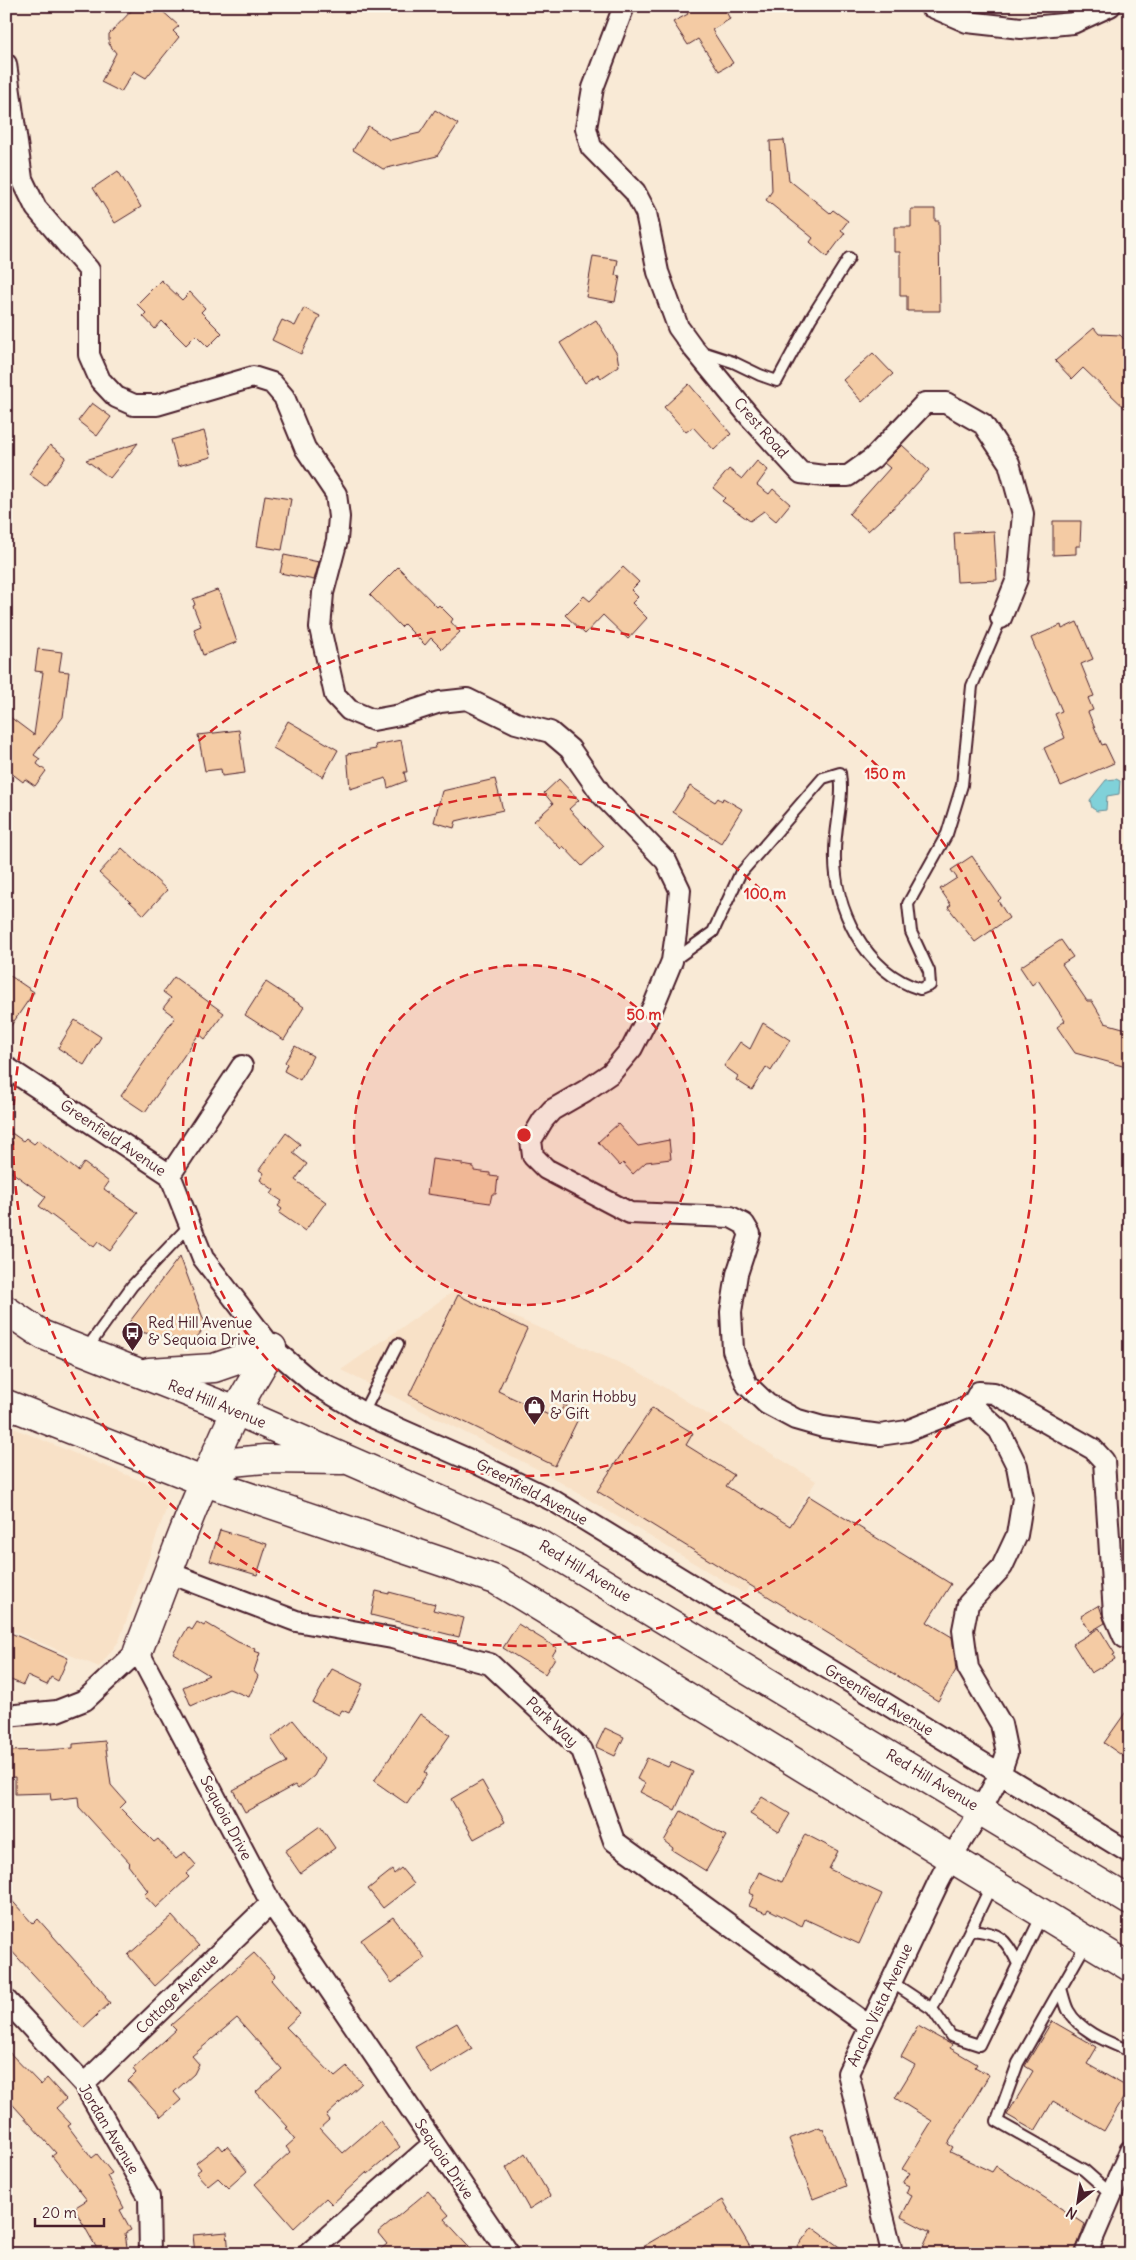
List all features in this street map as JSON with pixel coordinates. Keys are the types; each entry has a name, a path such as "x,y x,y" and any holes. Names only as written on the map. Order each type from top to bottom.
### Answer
{"main road":[{"name":"Red Hill Avenue","path":"6,1310 44,1335 236,1411 353,1460 534,1541 1130,1901"},
{"path":"140,1373 214,1368 272,1348"},
{"path":"138,1651 167,1572 236,1411 272,1348"},
{"path":"6,1404 205,1482 496,1580 1130,1967"},
{"path":"205,1482 232,1462 265,1459 353,1460"}],"street":[{"name":"Crest Road","path":"624,6 593,88 586,128 591,147 635,192 646,213 658,272 678,328 750,417 801,473 824,476 848,476 873,458 925,403 946,403 983,424 1009,463 1023,514 1017,579 1002,618"},
{"path":"930,6 966,22 1021,28 1074,23 1110,6"},
{"path":"6,64 22,179 36,208 89,270 89,355 100,380 116,396 134,405 157,405 253,377 272,383 284,397 305,448 336,494 339,517 337,540 323,593 320,628 334,695 349,710 373,720 400,716 440,702 467,699 516,723 550,732 570,749 602,795 666,861 680,890 672,961 653,1007 632,1048 610,1073 585,1091 552,1110 543,1120 531,1140 533,1156 546,1169 630,1213 730,1217 744,1224 750,1234 737,1274 731,1312 732,1350 747,1385 767,1404 795,1419 823,1427 880,1434 907,1431 972,1405 979,1392 994,1393 1094,1449 1104,1460 1114,1614 1124,1637 1130,1640"},
{"name":"Greenfield Avenue","path":"6,1066 170,1175 203,1258 272,1348 313,1383 363,1413 472,1460 554,1501 1130,1853"},
{"path":"170,1175 242,1066"},
{"name":"Ancho Vista Avenue","path":"892,2252 848,2073 890,1981 951,1858 981,1810 1000,1774 1007,1753 1001,1724 968,1668 963,1630 968,1604 1002,1567 1017,1535 1023,1498 1017,1466 999,1430 972,1405"},
{"name":"Park Way","path":"167,1572 296,1620 392,1638 490,1664 582,1750 614,1841 869,2026"},
{"path":"6,1716 57,1711 85,1700 138,1651"},
{"name":"Sequoia Drive","path":"138,1651 271,1903 509,2254"},
{"name":"Cottage Avenue","path":"84,2084 271,1903"},
{"name":"Jordan Avenue","path":"6,2000 84,2084 149,2196 150,2254"},
{"path":"308,2254 433,2144"},
{"path":"1086,2254 1110,2193 1130,2151"}],"lane":[{"path":"694,349 733,362 777,381 811,318 849,258"},
{"path":"672,961 713,932 740,874 823,778 840,772 842,790 834,851 836,883 852,930 876,963 903,984 920,989 930,985 929,970 911,932 908,904 947,834 962,785 972,686 1002,618"},
{"path":"85,1352 132,1286 190,1225"},
{"path":"363,1413 398,1344"},
{"path":"932,2009 993,1883"},
{"path":"890,1981 932,2009 950,2036 979,2045 1043,1914"},
{"path":"970,1930 990,1931 1002,1938 1018,1964"},
{"path":"1087,1941 1018,2063 996,2121 1084,2170 1110,2193"},
{"path":"1061,1988 1069,2011 1084,2028 1105,2041 1130,2051"}],"shaded area":[{"path":"454,1291 636,1370 816,1481 745,1594 545,1473 341,1370"},
{"path":"6,1425 156,1487 168,1504 119,1641 99,1667 6,1628"}],"water":[{"path":"1116,779 1120,781 1119,794 1107,796 1106,810 1097,811 1092,808 1090,800 1106,780"}],"building":[{"path":"136,6 144,6 156,13 160,9 179,26 173,31 179,37 146,78 134,71 121,92 101,82 116,53 109,44 109,34"},
{"path":"683,6 723,6 730,19 712,30 733,63 719,71 698,39 688,45 673,22 688,14"},
{"path":"435,110 458,124 437,156 383,169 353,150 368,126 390,140 420,133"},
{"path":"784,140 789,180 830,213 833,210 848,221 841,230 845,233 827,257 810,242 813,238 766,200 772,191 770,141"},
{"path":"118,171 141,207 115,223 93,188"},
{"path":"911,209 935,209 935,221 939,221 940,311 907,311 907,296 900,296 900,252 894,252 894,227 911,227"},
{"path":"593,256 618,260 615,275 620,276 615,302 586,297"},
{"path":"161,280 182,300 190,292 205,308 201,312 222,333 208,347 196,335 186,345 162,321 155,329 143,316 146,313 137,304"},
{"path":"304,308 320,316 301,354 272,340 282,320 295,326"},
{"path":"596,320 617,354 619,366 601,378 598,374 585,383 560,343"},
{"path":"1094,328 1099,334 1120,335 1129,344 1130,413 1083,368 1072,379 1055,361"},
{"path":"873,353 893,374 862,402 843,380"},
{"path":"689,384 731,434 714,450 693,427 686,432 664,407"},
{"path":"92,403 111,417 97,436 78,421"},
{"path":"204,431 211,457 178,466 171,440"},
{"path":"138,443 110,478 86,460"},
{"path":"50,445 66,457 45,486 29,474"},
{"path":"902,445 929,470 902,500 868,531 849,514 890,468 884,463"},
{"path":"757,461 768,470 757,485 769,494 773,489 790,504 776,521 764,511 750,521 722,501 725,498 713,488 729,469 742,479"},
{"path":"265,495 291,499 282,550 257,546"},
{"path":"1053,521 1081,521 1080,546 1076,546 1076,554 1053,555"},
{"path":"994,531 997,580 957,582 954,533"},
{"path":"284,555 319,562 314,580 280,573"},
{"path":"398,567 437,607 439,605 453,619 451,622 460,632 442,649 431,638 425,645 404,624 401,627 370,595"},
{"path":"623,567 639,582 631,590 638,597 632,603 647,618 628,639 603,615 585,634 565,615 584,596 590,601"},
{"path":"217,590 221,595 237,642 203,655 194,629 201,626 193,606 195,605 193,599"},
{"path":"1077,622 1093,659 1081,664 1094,696 1088,698 1093,710 1088,712 1102,745 1105,744 1114,763 1061,786 1044,748 1065,738 1055,714 1062,711 1031,638 1061,625 1062,629"},
{"path":"38,649 62,652 59,671 69,672 63,717 34,755 40,759 37,764 46,771 35,786 25,779 23,782 6,769 6,714 34,735 43,672 35,671"},
{"path":"288,721 338,750 323,777 273,748"},
{"path":"239,730 245,773 222,776 221,769 205,771 198,735"},
{"path":"401,740 407,772 404,772 406,781 388,788 386,778 350,789 347,754 376,749 375,745"},
{"path":"495,779 503,810 456,821 454,828 434,822 442,791"},
{"path":"559,779 579,800 569,809 604,846 582,866 563,846 561,849 534,821 553,804 544,793"},
{"path":"690,786 715,802 718,798 722,801 723,798 742,809 721,843 673,812"},
{"path":"122,848 167,890 144,915 99,873"},
{"path":"972,856 1001,898 998,901 1009,918 975,942 948,907 951,905 940,889 957,878 951,870"},
{"path":"1061,940 1073,957 1062,964 1087,1001 1092,1001 1105,1023 1130,1030 1130,1068 1075,1053 1057,1027 1065,1021 1038,980 1032,985 1020,967"},
{"path":"6,973 34,992 6,1033"},
{"path":"174,977 224,1013 205,1039 199,1034 145,1112 121,1096 175,1017 163,1008 171,998 163,992"},
{"path":"266,982 304,1007 284,1040 245,1015"},
{"path":"75,1020 101,1037 84,1065 58,1048"},
{"path":"763,1023 790,1040 771,1071 766,1067 752,1090 736,1080 738,1076 724,1066 740,1042 750,1049"},
{"path":"295,1046 313,1056 300,1080 284,1071 287,1064 285,1062"},
{"path":"618,1124 638,1146 669,1140 671,1159 646,1162 633,1174 623,1163 620,1166 598,1142"},
{"path":"6,1129 23,1141 26,1138 34,1144 38,1140 78,1171 84,1163 109,1182 104,1189 138,1213 110,1251 98,1242 94,1247 39,1206 46,1197 6,1168"},
{"path":"286,1133 300,1144 293,1153 307,1164 295,1180 326,1202 305,1231 279,1213 282,1209 278,1206 282,1201 271,1194 274,1190 260,1180 264,1173 259,1170"},
{"path":"432,1159 462,1163 462,1165 474,1167 474,1171 490,1173 490,1176 498,1177 496,1194 492,1194 490,1203 427,1194"},
{"path":"180,1256 206,1326 193,1342 124,1329"},
{"path":"458,1295 527,1329 498,1391 557,1419 564,1405 581,1413 555,1466 409,1395"},
{"path":"652,1408 693,1433 686,1445 734,1475 726,1486 790,1526 809,1496 951,1584 927,1622 952,1637 956,1670 938,1701 597,1491"},
{"path":"220,1530 267,1544 257,1575 210,1561"},
{"path":"376,1591 389,1594 389,1592 435,1604 433,1610 464,1618 459,1637 371,1615"},
{"path":"1099,1605 1105,1623 1090,1632 1081,1616"},
{"path":"197,1622 204,1626 206,1623 260,1653 254,1671 258,1676 249,1697 229,1689 191,1706 183,1687 209,1675 173,1653 188,1627 192,1630"},
{"path":"518,1624 557,1648 552,1656 555,1658 545,1674 503,1648"},
{"path":"1099,1628 1115,1654 1113,1655 1115,1659 1091,1673 1073,1644"},
{"path":"6,1631 68,1658 58,1681 51,1677 47,1685 27,1676 23,1685 6,1678"},
{"path":"332,1669 363,1684 349,1713 342,1710 339,1715 313,1703"},
{"path":"1130,1706 1130,1761 1104,1743"},
{"path":"420,1714 450,1735 424,1772 427,1774 407,1804 374,1781"},
{"path":"293,1720 324,1758 314,1776 298,1789 295,1785 245,1812 233,1790 287,1762 271,1738"},
{"path":"605,1728 624,1737 615,1756 596,1747"},
{"path":"105,1741 111,1785 126,1802 120,1808 154,1842 158,1839 176,1859 185,1852 196,1865 186,1874 189,1877 156,1908 144,1895 148,1891 128,1865 130,1863 79,1807 78,1797 51,1800 50,1793 15,1794 15,1777 6,1778 6,1751 73,1748 73,1744"},
{"path":"647,1758 668,1767 671,1762 693,1772 675,1810 640,1792 645,1783 637,1779"},
{"path":"482,1781 505,1822 474,1839 451,1799"},
{"path":"762,1797 790,1814 779,1832 750,1814"},
{"path":"681,1811 726,1836 706,1871 672,1850 673,1848 664,1841"},
{"path":"320,1826 335,1848 300,1873 285,1851"},
{"path":"805,1834 838,1851 829,1869 882,1894 859,1944 805,1919 802,1926 768,1909 766,1913 749,1906 754,1895 749,1893 759,1872 782,1882"},
{"path":"401,1868 414,1884 383,1908 368,1889 392,1870 394,1874"},
{"path":"6,1894 33,1924 38,1919 106,1996 110,2003 83,2028 6,1945"},
{"path":"172,1916 199,1946 155,1986 128,1955"},
{"path":"393,1917 425,1958 392,1983 361,1940"},
{"path":"254,1953 275,1976 271,1980 300,2014 286,2027 335,2077 347,2067 362,2083 326,2116 329,2120 320,2128 343,2153 380,2121 400,2147 368,2174 367,2172 332,2204 326,2198 294,2228 255,2184 290,2152 286,2147 295,2139 286,2128 288,2127 256,2092 282,2069 237,2018 192,2056 199,2064 194,2074 174,2092 181,2100 161,2117 128,2081 136,2073 133,2069 176,2030 171,2025"},
{"path":"1052,2021 1097,2047 1087,2064 1129,2088 1104,2131 1053,2101 1035,2131 1007,2115 1033,2071 1025,2066"},
{"path":"457,2023 472,2049 431,2074 415,2047"},
{"path":"918,2026 952,2045 950,2048 977,2064 975,2067 989,2075 948,2144 953,2147 950,2152 992,2172 996,2166 1085,2224 1074,2254 920,2254 930,2232 901,2217 912,2196 906,2193 909,2186 903,2183 910,2173 902,2169 932,2121 895,2098 915,2065 901,2057"},
{"path":"6,2049 41,2085 47,2078 66,2099 56,2108 71,2124 68,2126 92,2158 97,2154 112,2173 107,2176 124,2208 120,2210 131,2230 125,2233 128,2254 100,2254 74,2208 87,2200 52,2156 56,2153 6,2097"},
{"path":"820,2127 821,2130 823,2129 846,2186 813,2199 789,2139"},
{"path":"219,2145 223,2150 227,2146 247,2171 228,2188 218,2178 208,2186 196,2173 201,2169 196,2163"},
{"path":"525,2153 550,2196 529,2209 506,2168"},
{"path":"428,2191 449,2215 444,2219 476,2254 375,2254 387,2244 378,2233"},
{"path":"723,2200 754,2254 630,2254"},
{"path":"812,2227 849,2254 792,2254"},
{"path":"227,2232 229,2254 195,2254 193,2235"}],"place":[{"name":"Red Hill Avenue & Sequoia Drive","path":"132,1351"},
{"name":"Marin Hobby & Gift","path":"534,1425"}]}
